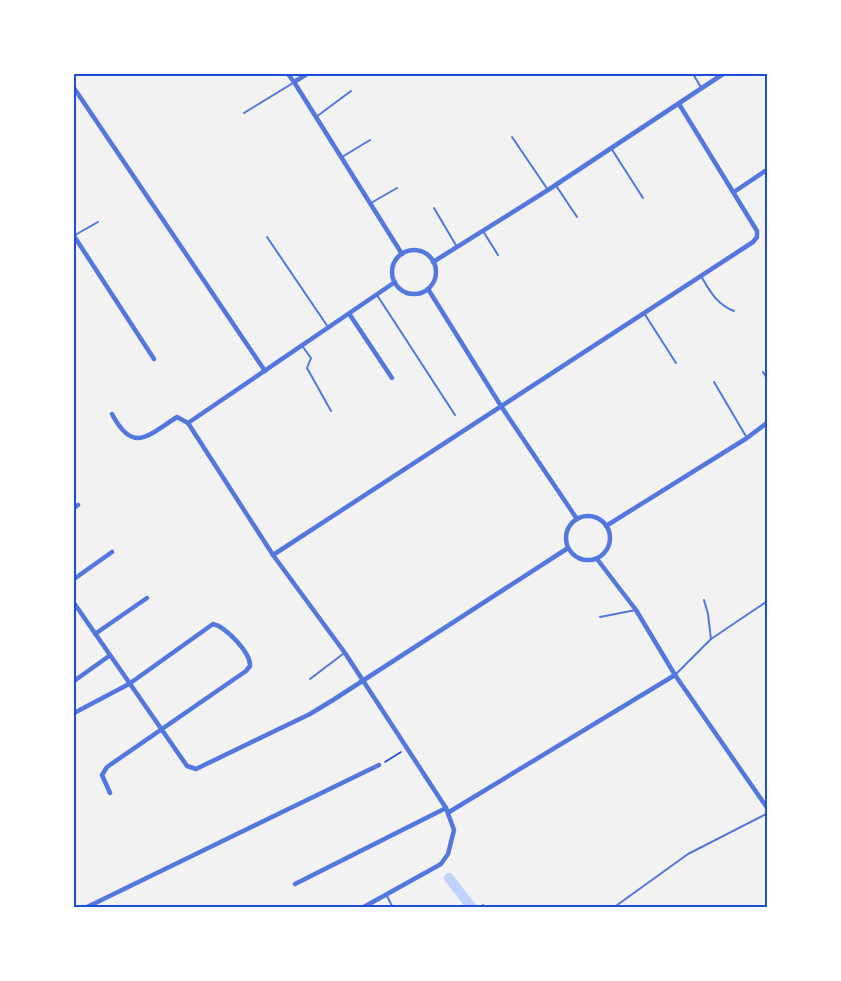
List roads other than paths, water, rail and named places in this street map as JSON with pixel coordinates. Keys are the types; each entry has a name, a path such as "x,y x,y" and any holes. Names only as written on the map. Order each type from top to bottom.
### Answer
{"street":[{"path":"288,74 402,254"},
{"path":"294,82 307,74"},
{"path":"433,262 548,190 723,74"},
{"path":"74,88 265,371"},
{"path":"273,555 753,242 757,237 757,231 679,104"},
{"path":"734,192 768,169"},
{"path":"74,236 154,359"},
{"path":"416,250 423,252 433,262 435,276 428,289 410,293 399,288 395,282 393,267 402,254 416,250"},
{"path":"188,423 350,315 395,282"},
{"path":"428,289 501,406 577,519"},
{"path":"350,315 392,378"},
{"path":"112,414 126,435 139,439 177,417 188,423 273,555 345,653 447,810 454,830 448,854 441,864 362,908"},
{"path":"606,526 747,438 768,422"},
{"path":"590,516 602,521 606,526 610,539 609,546 606,552 597,559 586,561 568,548 566,535 568,528 577,519 590,516"},
{"path":"74,603 160,730 187,766 196,769 310,714 568,548"},
{"path":"74,579 112,552"},
{"path":"597,559 636,610 675,675 768,811"},
{"path":"94,634 147,598"},
{"path":"74,713 129,684 213,624 224,629 248,655 250,666 246,671 107,767 102,775 110,793"},
{"path":"74,679 109,656"},
{"path":"295,884 447,810 675,675"},
{"path":"85,908 379,765"}],"lane":[{"path":"693,74 702,88"},
{"path":"244,113 294,82"},
{"path":"316,117 351,91"},
{"path":"512,137 548,190"},
{"path":"341,157 370,140"},
{"path":"611,148 643,198"},
{"path":"555,184 578,217"},
{"path":"370,204 397,188"},
{"path":"434,208 457,247"},
{"path":"74,236 98,222"},
{"path":"483,231 498,255"},
{"path":"267,237 329,328"},
{"path":"701,276 716,300 722,306 734,311"},
{"path":"377,295 456,415"},
{"path":"644,313 676,363"},
{"path":"303,347 310,358 307,368 332,411"},
{"path":"763,372 768,380"},
{"path":"714,382 747,438"},
{"path":"704,600 711,639"},
{"path":"675,675 711,639 766,602"},
{"path":"600,617 636,610"},
{"path":"310,679 345,653"},
{"path":"613,908 688,854 768,811"},
{"path":"386,894 393,908"}],"waterway":[{"path":"449,878 472,908"}]}
